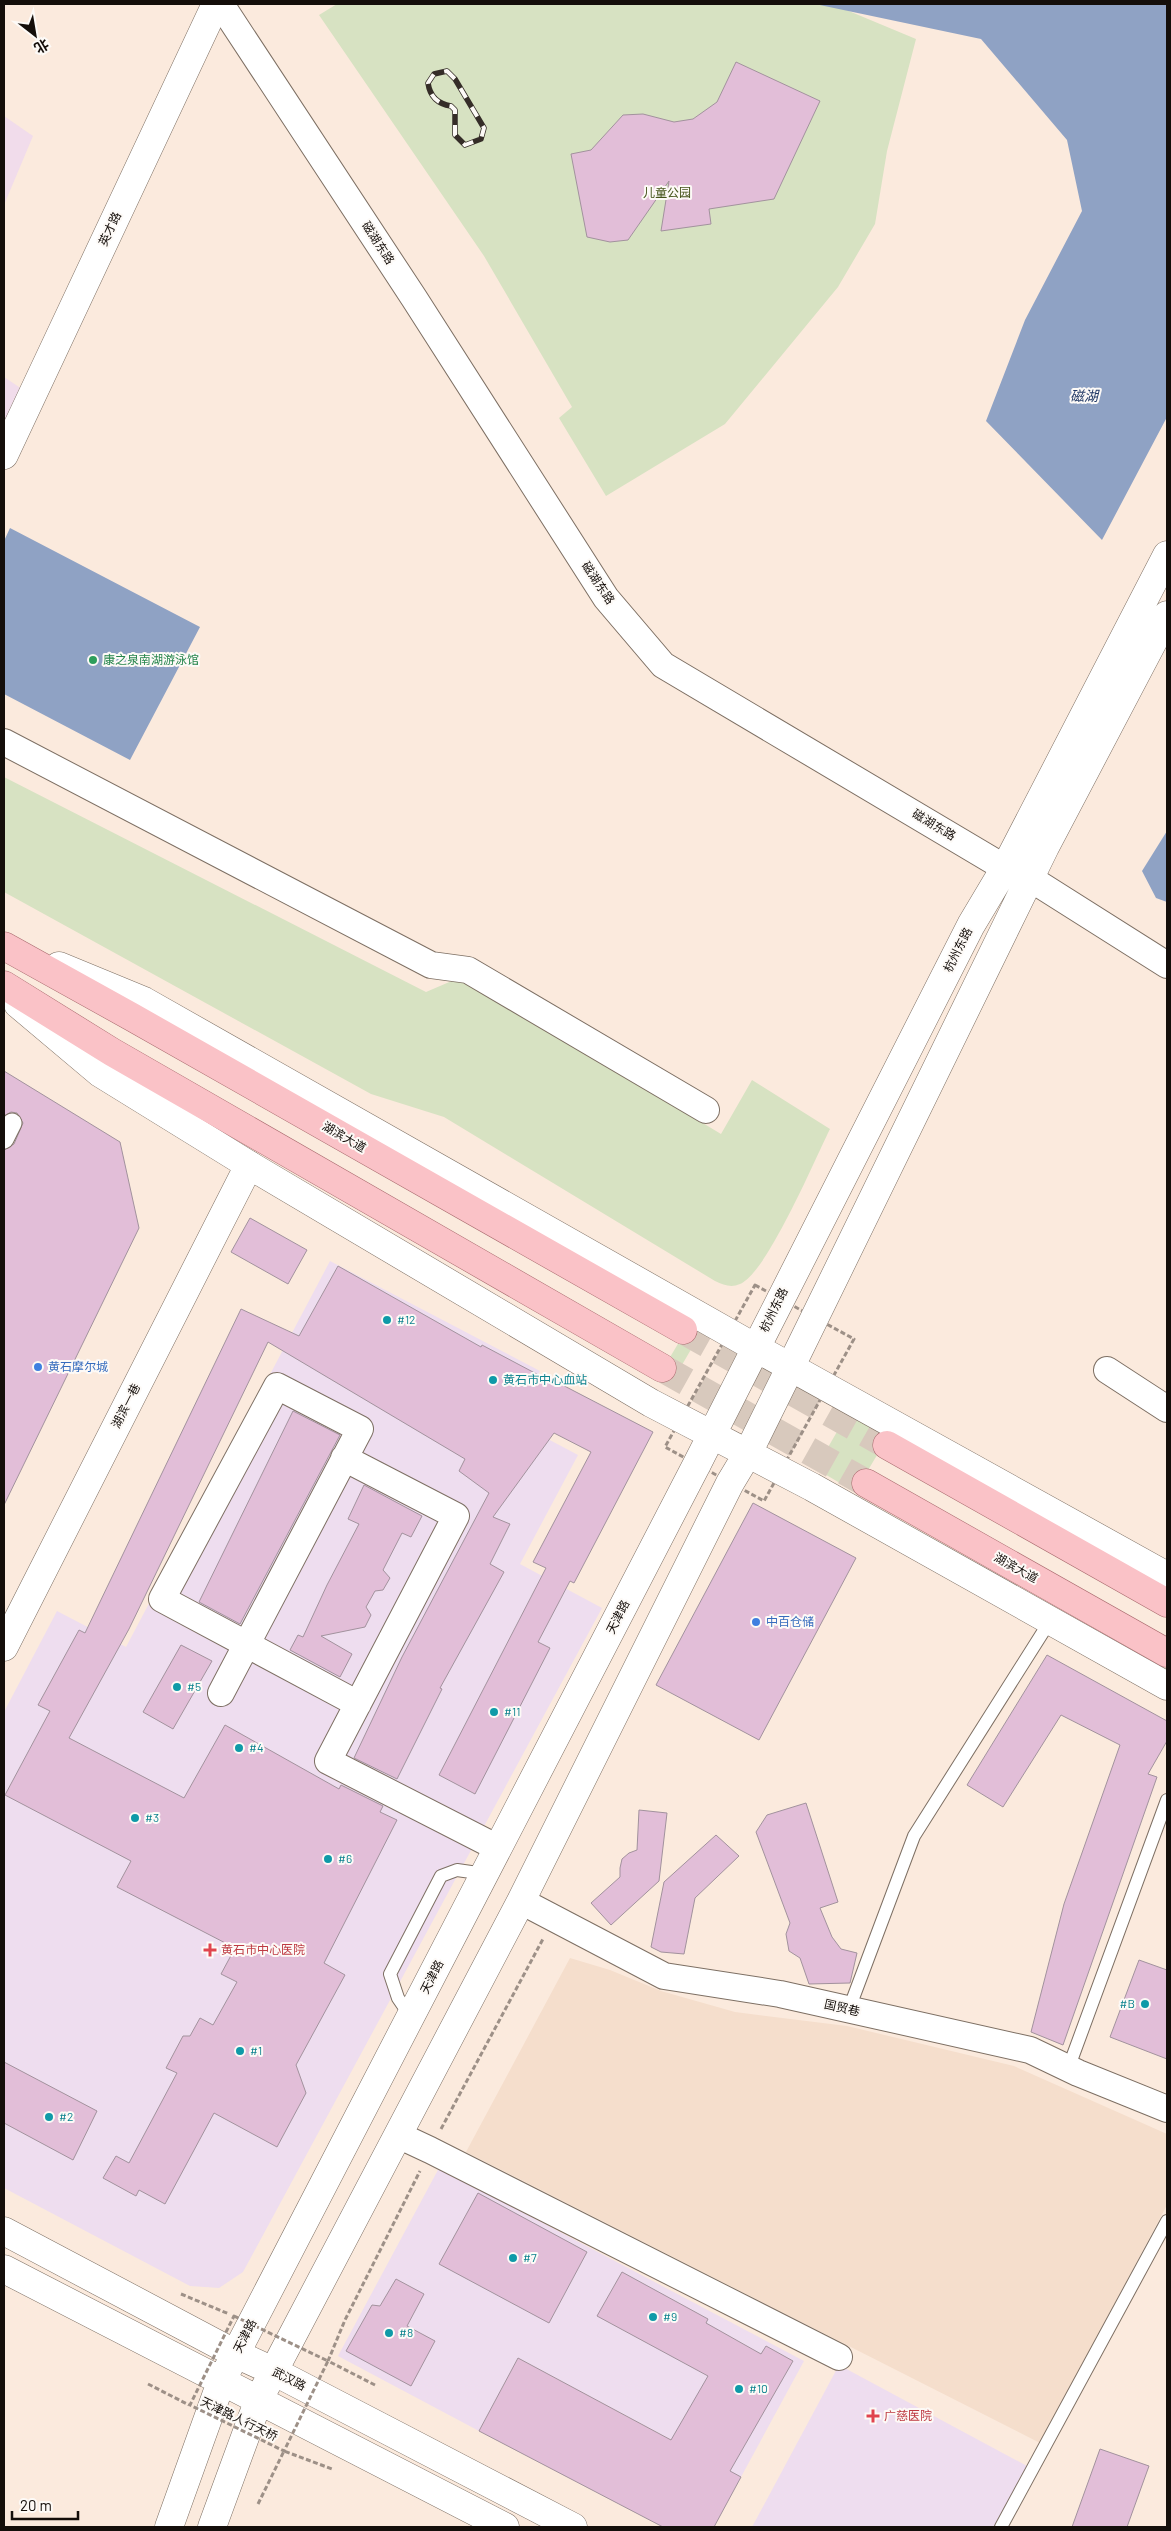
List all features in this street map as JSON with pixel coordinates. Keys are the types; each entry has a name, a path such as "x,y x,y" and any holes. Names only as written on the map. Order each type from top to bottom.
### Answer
{"main road":[{"name":"英才路","path":"4,455 217,4"},
{"name":"杭州东路","path":"712,1434 779,1299 967,934 1005,868 1167,555"},
{"path":"212,2527 259,2399 521,1901 730,1483 748,1453 1031,879 1167,615"},
{"path":"4,945 144,1000 756,1348 1167,1576"},
{"name":"湖滨大道","path":"4,945 683,1330"},
{"path":"4,985 112,1052 662,1368"},
{"path":"4,991 100,1073 249,1165 642,1398 748,1453 1167,1686"},
{"name":"湖滨一巷","path":"4,1647 11,1614 249,1165"},
{"name":"天津路","path":"169,2527 221,2382 712,1434"},
{"path":"887,1445 1167,1603"},
{"name":"湖滨大道","path":"866,1483 1167,1653"},
{"name":"武汉路","path":"4,2231 236,2354 273,2371 573,2527"},
{"path":"4,2269 505,2527"}],"street":[{"name":"磁湖东路","path":"217,4 226,12 414,298 606,598 662,665 1005,868 1031,879 1167,965"},
{"path":"4,742 431,965 468,970 706,1110"},
{"path":"1106,1370 1167,1409"},
{"path":"221,1693 246,1644 360,1429 277,1386 162,1599 246,1644 358,1704"},
{"path":"344,1458 456,1516 328,1761 498,1848"},
{"name":"国贸巷","path":"521,1901 664,1976 780,1994 1030,2050 1068,2068 1167,2109"},
{"path":"398,2136 430,2150 839,2357"}],"lane":[{"path":"849,2009 914,1836 1050,1621"},
{"path":"1068,2068 1167,1800"},
{"path":"411,2017 398,1998 390,1974 398,1955 441,1876 457,1870 485,1874"},
{"path":"1001,2527 1167,2220"}],"path":[{"name":"天津路人行天桥","path":"237,2308 190,2405 284,2451 328,2361 345,2320 430,2150 554,1918"},
{"path":"181,2294 234,2316 374,2385"},
{"path":"148,2384 190,2405 186,2414"},
{"path":"258,2504 284,2451 332,2469"}],"shaded area":[{"path":"4,116 33,136 4,205"},
{"path":"4,377 22,389 4,428"},
{"name":"黄石市中心医院","path":"330,1261 540,1371 514,1421 578,1455 520,1564 602,1608 243,2272 219,2288 190,2286 4,2188 4,1712 57,1611 126,1647"},
{"path":"570,1958 610,1970 661,1991 735,2012 847,2026 1014,2066 1167,2134 1167,2205 1040,2443 466,2152"},
{"path":"439,2168 804,2361 741,2477 518,2358 479,2431 338,2356"},
{"name":"广慈医院","path":"839,2365 1027,2466 994,2527 752,2527"}],"green space":[{"name":"儿童公园","path":"337,4 832,4 916,39 887,151 875,224 838,287 725,424 606,496 559,418 572,407 484,256 319,15"},
{"path":"4,777 426,992 461,977 721,1134 752,1080 830,1129 790,1214 751,1275 740,1284 724,1285 444,1117 371,1094 4,892"},
{"path":"688,1327 700,1334 672,1382 660,1374"},
{"path":"857,1418 889,1435 855,1492 823,1473 819,1463 842,1423"}],"water":[{"name":"磁湖","path":"815,4 1167,4 1167,417 1102,540 986,421 1025,320 1082,211 1067,140 981,39"},
{"name":"康之泉南湖游泳馆","path":"10,528 200,627 130,760 4,694 4,541"},
{"path":"1167,831 1167,902 1156,898 1142,871"}],"building":[{"path":"736,62 820,101 774,199 709,209 711,224 661,231 669,181 628,240 610,242 587,237 571,154 591,150 623,115 643,114 674,122 693,119 717,102"},
{"name":"黄石摩尔城","path":"4,1071 120,1142 139,1228 4,1505 4,1150 14,1144 23,1123 17,1113 11,1112 4,1116"},
{"path":"250,1218 307,1250 288,1284 231,1252"},
{"path":"338,1266 481,1347 482,1345 548,1380 549,1378 653,1432 574,1583 570,1581 538,1642 550,1648 475,1794 439,1775 546,1568 533,1562 591,1452 554,1433 493,1517 510,1524 490,1564 504,1572 440,1688 442,1689 397,1779 354,1758 402,1657 489,1493 459,1471 465,1459 268,1342 129,1629 69,1738 184,1798 225,1725 339,1789 341,1785 383,1806 380,1812 397,1820 324,1963 345,1975 296,2065 306,2093 277,2147 214,2113 165,2204 139,2190 136,2196 103,2178 116,2156 129,2163 177,2073 166,2068 183,2036 190,2036 200,2018 213,2025 237,1982 221,1974 235,1948 117,1887 131,1861 5,1795 50,1711 38,1705 79,1630 85,1633 241,1309 299,1336"},
{"path":"293,1411 340,1435 240,1624 199,1602"},
{"path":"364,1485 422,1516 411,1537 402,1533 383,1570 390,1578 383,1590 375,1591 366,1607 371,1615 365,1627 321,1636 352,1654 340,1677 290,1650 298,1635 303,1637 327,1585 359,1524 348,1519"},
{"name":"中百仓储","path":"753,1503 856,1558 759,1740 656,1685"},
{"name":"#5","path":"181,1645 212,1661 173,1729 143,1712"},
{"path":"1047,1655 1167,1721 1167,1741 1148,1774 1157,1777 1063,2045 1031,2032 1064,1904 1120,1745 1061,1715 1003,1807 967,1785"},
{"path":"806,1803 838,1902 820,1908 832,1937 841,1949 857,1953 850,1983 809,1984 800,1958 789,1951 786,1934 790,1923 756,1832 767,1815"},
{"path":"639,1810 667,1813 659,1881 611,1925 591,1903 620,1877 622,1859 629,1853 637,1850"},
{"path":"716,1835 739,1856 695,1898 684,1954 661,1952 651,1947 664,1882"},
{"name":"#B","path":"1139,1960 1167,1970 1167,2059 1110,2037"},
{"name":"#2","path":"4,2062 97,2111 73,2160 4,2123"},
{"name":"#7","path":"478,2193 587,2252 549,2323 439,2264"},
{"path":"622,2272 708,2319 706,2323 761,2354 766,2346 793,2361 730,2471 741,2477 714,2527 663,2527 479,2431 518,2358 671,2440 708,2376 597,2316"},
{"name":"#8","path":"396,2279 424,2294 407,2326 435,2341 411,2386 346,2351 372,2305 380,2306"},
{"path":"1100,2449 1149,2466 1127,2527 1072,2527"}],"tunnel":[{"path":"683,1330 887,1445"},
{"path":"662,1368 866,1483"}],"railway":[{"path":"447,71 455,79 484,128 481,139 465,145 455,135 455,110 451,106 442,104 435,99 429,88 428,83 434,74 447,71"}],"place":[{"name":"康之泉南湖游泳馆","path":"93,660"},
{"name":"#12","path":"387,1320"},
{"name":"黄石摩尔城","path":"38,1367"},
{"name":"黄石市中心血站","path":"493,1380"},
{"name":"中百仓储","path":"756,1622"},
{"name":"#5","path":"177,1687"},
{"name":"#11","path":"494,1712"},
{"name":"#4","path":"239,1748"},
{"name":"#3","path":"135,1818"},
{"name":"#6","path":"328,1859"},
{"name":"黄石市中心医院","path":"210,1950"},
{"name":"#B","path":"1145,2004"},
{"name":"#1","path":"240,2051"},
{"name":"#2","path":"49,2117"},
{"name":"#7","path":"513,2258"},
{"name":"#9","path":"653,2317"},
{"name":"#8","path":"389,2333"},
{"name":"#10","path":"739,2389"},
{"name":"广慈医院","path":"873,2416"}]}
